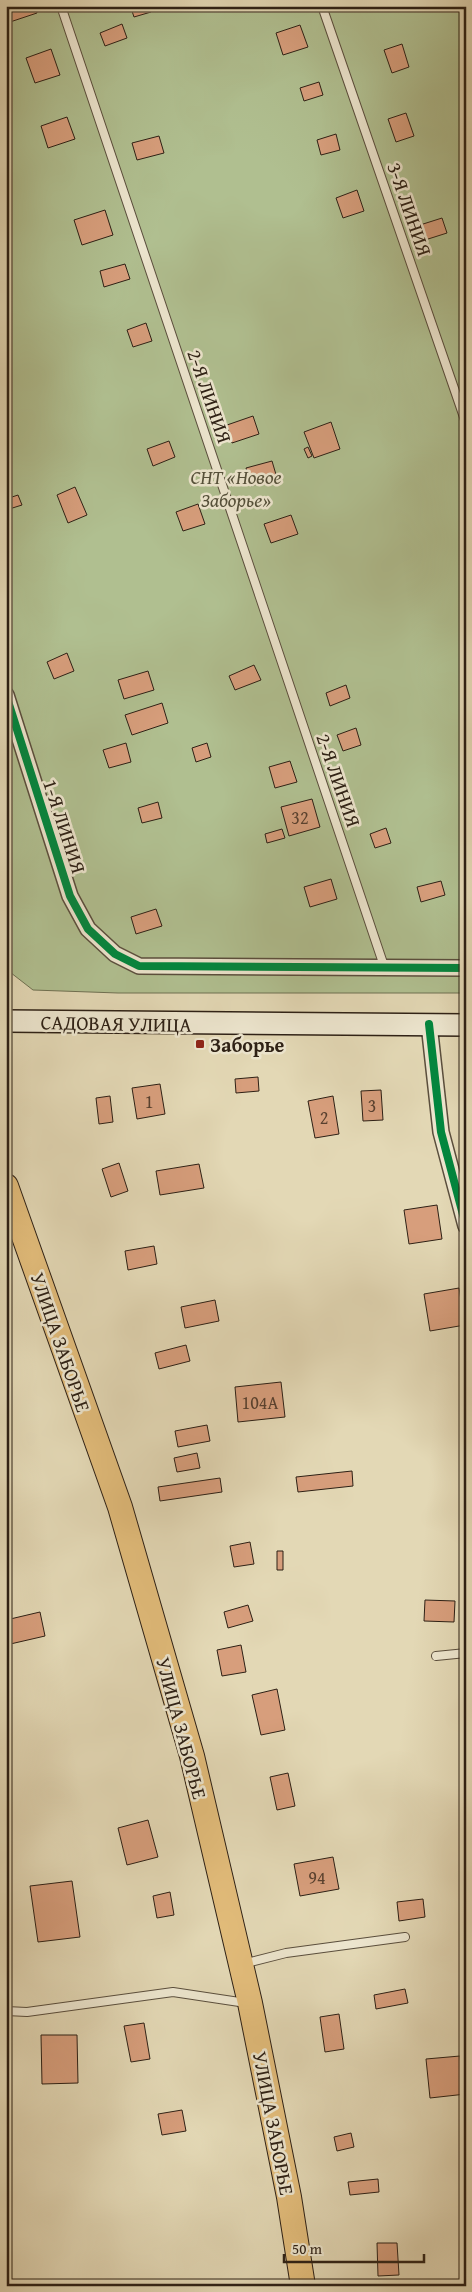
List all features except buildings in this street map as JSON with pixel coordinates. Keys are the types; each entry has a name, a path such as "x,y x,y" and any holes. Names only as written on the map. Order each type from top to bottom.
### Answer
{"main road":[{"name":"САДОВАЯ УЛИЦА","path":"6,1021 466,1024"},
{"name":"УЛИЦА ЗАБОРЬЕ","path":"6,1186 122,1517 192,1756 250,2003 289,2197 303,2286"}],"street":[{"name":"1-Я ЛИНИЯ","path":"6,695 70,896 88,929 115,954 138,966 466,968"},
{"path":"429,1024 442,1132 466,1226"}],"lane":[{"name":"2-Я ЛИНИЯ","path":"61,6 384,966"},
{"name":"3-Я ЛИНИЯ","path":"322,6 466,423"},
{"path":"436,1656 466,1653"},
{"path":"241,1964 286,1953 405,1937"},
{"path":"6,2011 26,2012 173,1992 250,2003"}],"green space":[{"name":"СНТ «Новое Заборье»","path":"6,6 466,6 466,993 118,993 33,990 6,969"}],"cycle path":[{"path":"6,695 70,896 88,929 115,954 139,966 466,968"},
{"path":"429,1024 441,1132 466,1226"}],"place":[{"name":"Заборье","path":"200,1044"}]}
